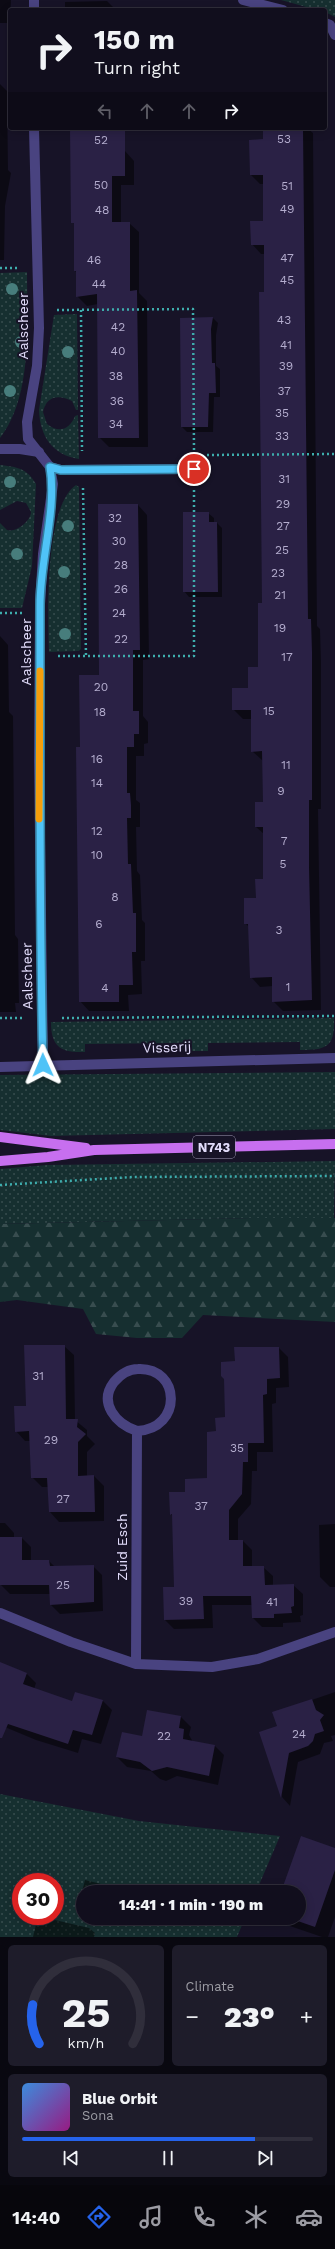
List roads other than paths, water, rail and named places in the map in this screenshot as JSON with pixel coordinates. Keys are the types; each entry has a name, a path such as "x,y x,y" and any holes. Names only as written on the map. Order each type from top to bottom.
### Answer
{"main road":[{"name":"N743","path":"0,1136 94,1150"},
{"name":"N743","path":"0,1161 48,1157 94,1150 335,1144"}],"street":[{"path":"243,0 275,8"},
{"path":"327,24 330,25 335,35"},
{"name":"Aalscheer","path":"34,130 38,310 37,366 27,422 28,439 50,467 53,484 43,554 40,604 39,761 43,1065"},
{"path":"0,449 20,449 39,452"},
{"path":"50,467 61,470 194,469"},
{"name":"Visserij","path":"0,1067 335,1058"},
{"path":"145,1368 157,1373 166,1381 171,1392 171,1405 167,1416 158,1425 147,1430 137,1431 124,1426 114,1418 109,1406 109,1396 114,1382 122,1374 134,1369 145,1368"},
{"name":"Zuid Esch","path":"136,1664 137,1431"},
{"path":"0,1614 71,1642 136,1664 219,1666 258,1659 335,1632"}]}
